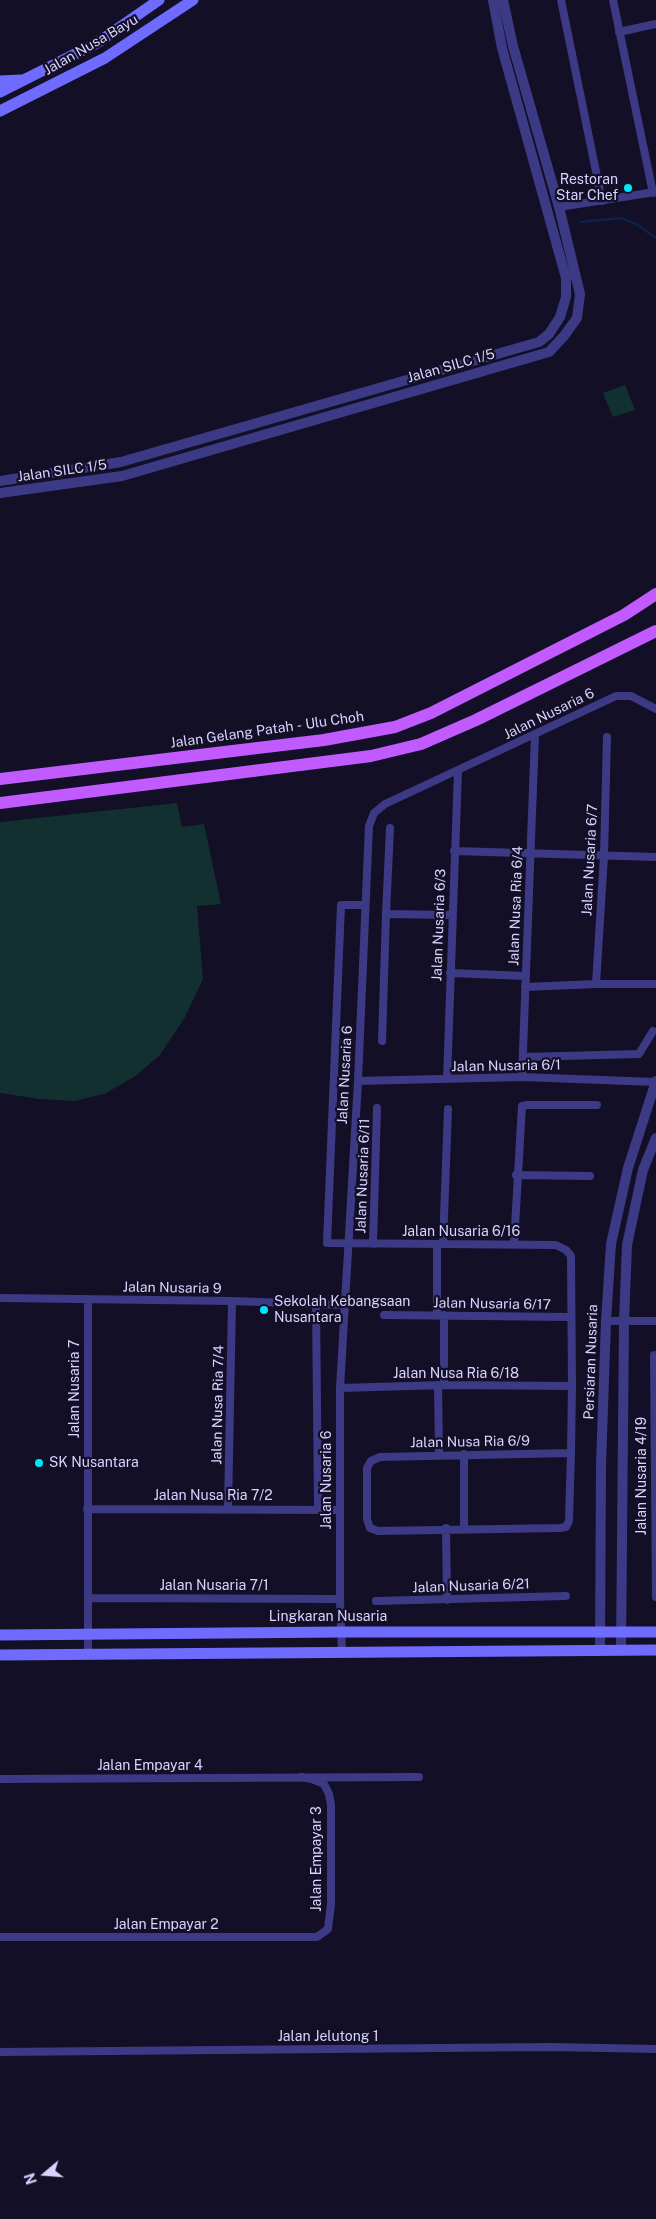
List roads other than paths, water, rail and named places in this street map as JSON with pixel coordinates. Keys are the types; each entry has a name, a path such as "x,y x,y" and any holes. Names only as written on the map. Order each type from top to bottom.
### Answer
{"main road":[{"name":"Jalan Nusa Bayu","path":"0,92 97,43 159,0"},
{"name":"Jalan Nusa Bayu","path":"0,110 105,58 194,0"},
{"path":"0,82 25,80"},
{"name":"Jalan Gelang Patah - Ulu Choh","path":"0,779 334,739 395,726 431,714 624,615 656,594"},
{"path":"0,802 371,756 422,744 476,720 656,631"},
{"name":"Lingkaran Nusaria","path":"0,1635 656,1632"},
{"path":"0,1654 656,1650"}],"street":[{"name":"Jalan SILC 1/5","path":"0,481 121,462 539,342 549,334 560,317 566,297 566,278 502,48 493,0"},
{"name":"Jalan SILC 1/5","path":"0,494 122,476 549,352 564,336 576,318 580,294 559,207 513,46 503,0"},
{"path":"560,0 602,202"},
{"path":"559,207 602,202 654,192 613,0"},
{"path":"619,32 656,24"},
{"name":"Jalan Nusaria 6","path":"342,1652 340,1599 340,1388 358,1081 369,826 374,812 385,804 616,696 631,696 656,709"},
{"name":"Jalan Nusa Ria 6/4","path":"522,1077 535,735"},
{"name":"Jalan Nusaria 6/7","path":"596,984 604,856 607,737"},
{"name":"Jalan Nusaria 6/3","path":"447,1080 458,771"},
{"path":"382,1041 390,828"},
{"path":"454,850 656,857"},
{"name":"Jalan Nusaria 6/16","path":"366,905 341,905 327,1242 556,1245 566,1250 571,1256 570,1317"},
{"path":"386,914 452,915"},
{"path":"450,973 526,976"},
{"path":"525,987 656,984"},
{"path":"522,1057 639,1054 653,1031"},
{"name":"Jalan Nusaria 6/1","path":"358,1081 522,1077 656,1081"},
{"name":"Persiaran Nusaria","path":"600,1650 602,1465 606,1321 611,1244 628,1168 656,1081"},
{"path":"514,1244 516,1175 522,1106 527,1104 597,1105"},
{"name":"Jalan Nusaria 6/11","path":"374,1244 377,1108"},
{"path":"439,1454 441,1385 440,1244 448,1109"},
{"path":"621,1650 624,1321 627,1245 644,1170 656,1138"},
{"path":"516,1175 590,1176"},
{"name":"Jalan Nusaria 9","path":"0,1298 232,1301 344,1305"},
{"name":"Jalan Nusaria 7","path":"88,1300 88,1654"},
{"name":"Jalan Nusa Ria 7/4","path":"228,1509 232,1301"},
{"path":"316,1303 318,1509"},
{"name":"Jalan Nusaria 6/17","path":"384,1315 570,1317"},
{"path":"447,1600 446,1528 560,1528 566,1526 569,1521 572,1386 570,1317"},
{"path":"606,1321 656,1321"},
{"name":"Jalan Nusaria 4/19","path":"654,1355 656,1596"},
{"name":"Jalan Nusa Ria 6/18","path":"340,1388 441,1385 572,1386"},
{"name":"Jalan Nusa Ria 6/9","path":"446,1528 378,1531 370,1528 367,1519 367,1468 371,1461 380,1457 439,1454 571,1453"},
{"path":"464,1454 464,1529"},
{"name":"Jalan Nusa Ria 7/2","path":"87,1509 340,1510"},
{"name":"Jalan Nusaria 6/21","path":"376,1601 566,1596"},
{"name":"Jalan Nusaria 7/1","path":"89,1598 340,1599"},
{"name":"Jalan Empayar 3","path":"301,1777 324,1784 329,1794 331,1904 328,1929"},
{"name":"Jalan Empayar 4","path":"0,1779 419,1777"},
{"name":"Jalan Empayar 2","path":"0,1937 304,1939 317,1937 328,1929"},
{"name":"Jalan Jelutong 1","path":"0,2052 540,2047 656,2049"}],"waterway":[{"path":"581,222 621,218 638,225 656,238"}],"place":[{"name":"Restoran Star Chef","path":"628,188"},
{"name":"Sekolah Kebangsaan Nusantara","path":"264,1310"},
{"name":"SK Nusantara","path":"39,1463"}]}
